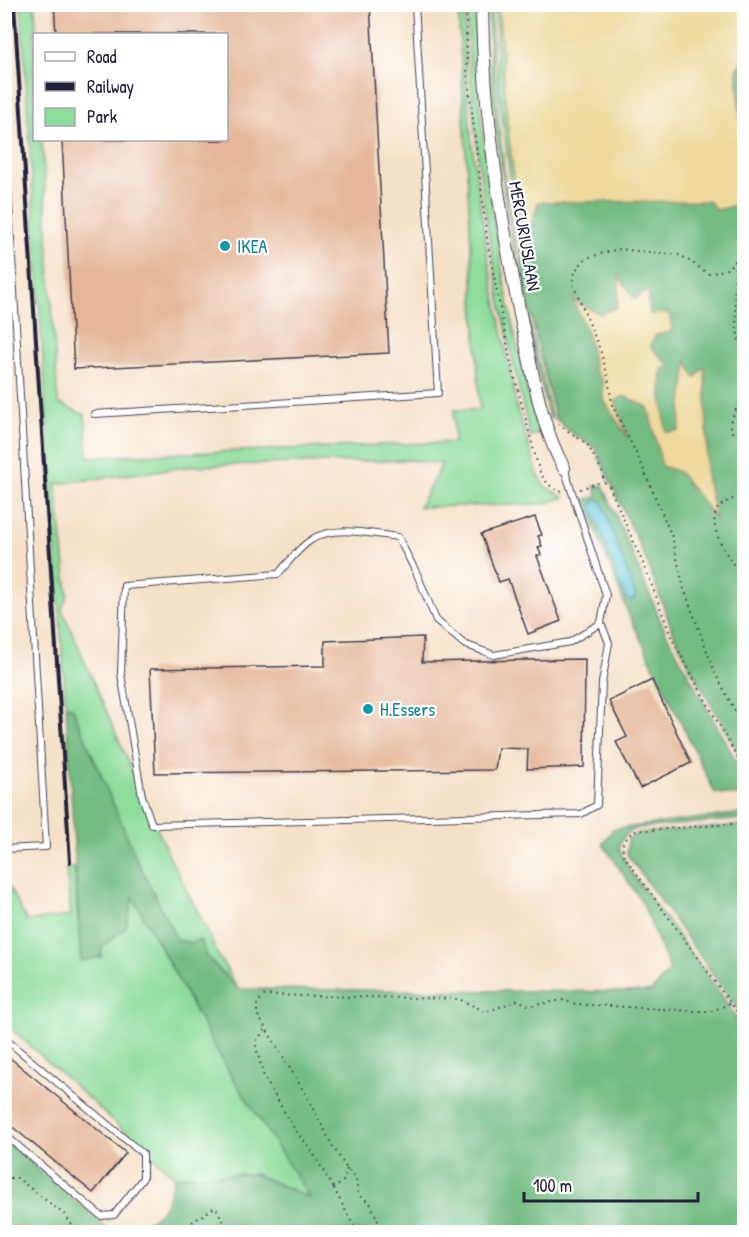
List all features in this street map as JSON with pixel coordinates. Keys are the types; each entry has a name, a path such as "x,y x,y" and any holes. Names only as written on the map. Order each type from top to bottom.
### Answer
{"street":[{"name":"MERCURIUSLAAN","path":"482,4 486,92 505,240 534,381 552,446 564,468"}],"lane":[{"path":"94,414 438,393 415,4"},
{"path":"4,118 46,847 4,849"},
{"path":"564,468 606,595 601,623 609,643 602,683 597,805 581,814 152,825 142,796 121,674 124,586 278,574 311,539 340,530 398,537 417,574 436,620 464,644 494,655 570,642 601,623"},
{"path":"4,1038 143,1154 144,1178 114,1215 101,1216 4,1134"}],"path":[{"path":"744,75 744,95"},
{"path":"744,252 727,269 709,274 680,255 618,249 586,258 575,271 573,284 600,349 608,377 612,405 639,459 672,537 684,589 715,673 740,720 744,733"},
{"path":"735,261 736,319 744,361"},
{"path":"744,393 730,422 732,432 744,434"},
{"path":"554,420 587,444 603,473 603,481 609,486 646,570 672,639 744,770"},
{"path":"744,494 720,505 713,516 713,528 744,578"},
{"path":"744,823 636,831 629,835 622,845 624,856 744,1022"},
{"path":"383,1233 370,1203 358,1195 356,1178 347,1169 257,1014 257,1003 266,995 459,999 486,1012 518,1000 530,1006 562,1000 576,1004 696,1011 712,1011 731,1003"},
{"path":"265,1030 257,1040 256,1047 264,1077 295,1131 310,1148 334,1189 354,1226 355,1233"},
{"path":"334,1189 344,1180 347,1169"},
{"path":"4,1178 17,1178 26,1184 65,1215 77,1233"},
{"path":"177,1233 214,1207 220,1213 224,1228 230,1233"}],"green space":[{"path":"21,5 35,5 33,141 42,141 58,403 85,415 88,457 454,442 454,410 480,410 458,5 464,5 471,138 488,259 517,408 538,475 545,487 564,497 544,504 419,507 442,464 409,460 194,466 56,484 68,595 62,609 170,858 216,952 238,989 208,958 200,940 191,943 177,940 137,860 72,707 66,707"},
{"path":"467,5 474,5 481,114 494,221 513,328 538,434 530,436 506,328 479,169 469,60"},
{"path":"488,5 491,5 499,129 507,195 524,299 552,421 548,414 536,364 507,211 494,108"},
{"path":"495,5 498,5 507,120 519,222 530,230 518,237 498,84"},
{"path":"744,64 744,169 737,71"},
{"path":"709,201 717,210 744,203 744,763 673,632 647,562 595,448 570,432 555,418 526,293 518,237 530,230 538,202","holes":["619,278 635,299 648,290 650,314 656,335 650,346 669,367 662,369 661,390 666,432 679,431 687,362 695,378 705,368 706,476 715,518 679,472 662,466 648,407 624,396 614,401 626,435 603,399 603,381 595,371 587,331 574,301 600,314 617,307"]},
{"path":"603,485 665,631 744,776 744,796 715,793 629,615 584,500 598,496 594,486"},
{"path":"66,707 72,707 137,860 177,940 191,943 200,940 208,958 238,989 651,992 670,970 642,902 603,844 613,829 744,813 744,819 639,828 626,835 619,848 630,871 717,988 744,1030 744,1232 123,1232 146,1223 159,1213 167,1200 174,1176 255,1174 310,1198 226,1067 133,897 126,927 102,947 101,957 81,961"},
{"path":"744,825 744,1018 627,854 628,839 638,833"},
{"path":"66,868 74,868 81,961 126,927 132,896 226,1067 311,1199 255,1174 174,1176 5,1023 4,877 27,921 71,916"},
{"path":"5,1141 112,1232 5,1232"}],"sand":[{"path":"498,5 744,5 744,56 737,71 744,169 744,203 716,210 709,201 538,202 530,230 519,222 507,120"},
{"path":"619,277 635,299 648,290 650,314 669,313 672,332 656,335 650,346 670,367 662,369 661,390 666,432 679,431 687,361 695,378 705,367 706,476 716,519 679,472 662,466 648,407 624,396 615,401 628,438 603,399 603,381 595,371 587,331 573,300 600,314 617,307"}],"water":[{"path":"597,499 602,501 635,593 635,599 629,601 625,597 591,505"}],"building":[{"name":"IKEA","path":"54,4 370,4 389,353 74,369 62,141 228,141 228,33 56,33"},
{"path":"535,517 542,535 538,536 542,546 538,547 541,555 537,556 561,621 528,634 508,579 499,582 481,534"},
{"name":"H.Essers","path":"423,637 422,662 585,659 584,767 527,769 528,749 498,748 495,770 155,773 150,669 325,666 325,641"},
{"path":"652,680 691,763 640,788 616,742 627,737 609,701"},
{"path":"4,1053 126,1153 93,1193 4,1120"}],"railway":[{"path":"14,4 70,862"}],"place":[{"name":"IKEA","path":"225,246"},
{"name":"H.Essers","path":"368,709"}]}
